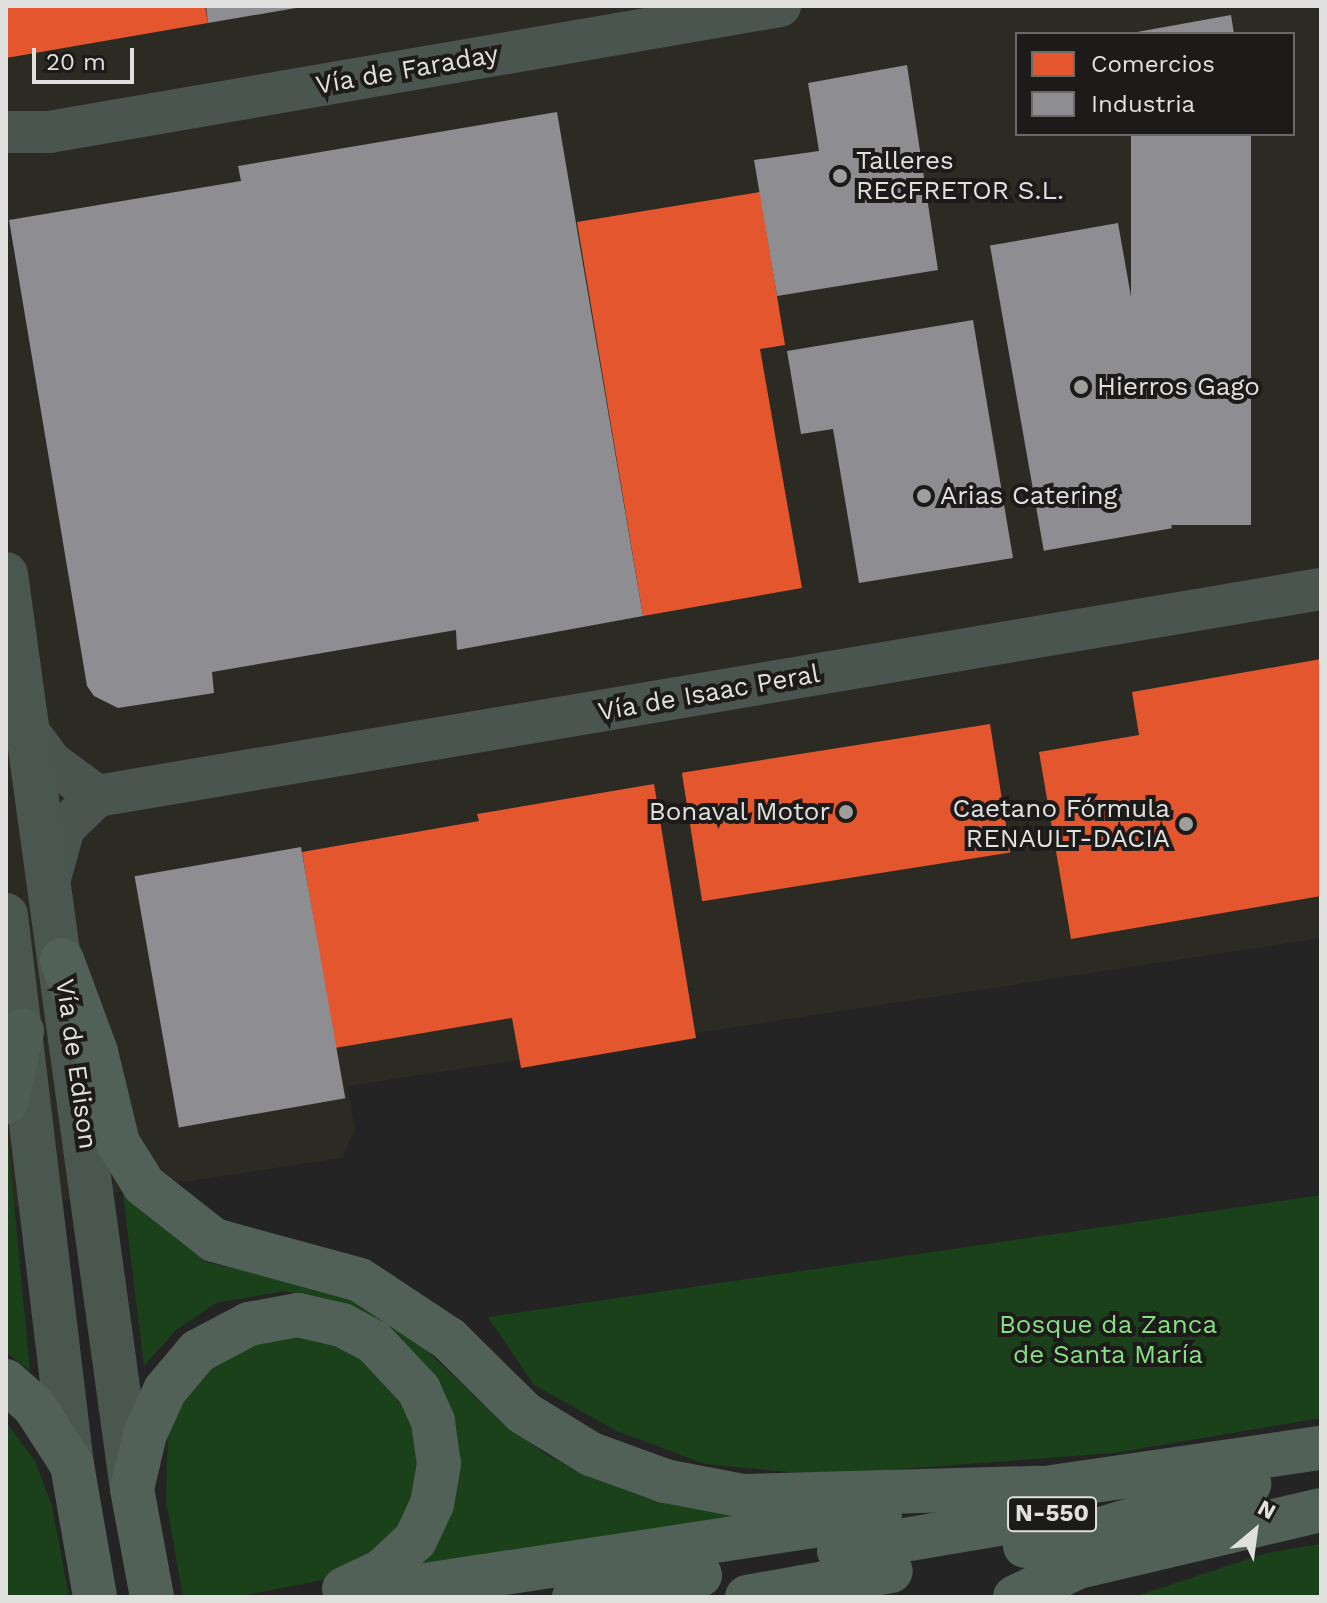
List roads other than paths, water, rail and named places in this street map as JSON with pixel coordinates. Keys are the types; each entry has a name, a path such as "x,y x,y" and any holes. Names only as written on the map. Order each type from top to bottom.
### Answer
{"highway":[{"path":"62,960 96,1052 118,1143 144,1185 214,1240 360,1280 449,1339 524,1413 591,1454 665,1481 744,1496 1038,1488"},
{"path":"132,1489 145,1434 165,1390 198,1351 249,1324 298,1315 342,1325 374,1342 419,1390 433,1422 439,1464 432,1504 415,1540 382,1571 328,1597"},
{"path":"6,1381 34,1406 72,1465"},
{"path":"346,1597 774,1535 1038,1488 1321,1448"},
{"name":"Vía de Edison","path":"72,1465 92,1580"},
{"name":"N-550","path":"574,1597 1249,1484 1321,1467"},
{"path":"747,1597 1081,1535 1249,1484"},
{"name":"Vía de Edison","path":"132,1489 152,1597"},
{"path":"1015,1597 1078,1567 1321,1510"}],"main road":[{"name":"Vía de Edison","path":"6,574 62,960 132,1489"},
{"name":"Vía de Edison","path":"6,915 72,1465"},
{"path":"6,1102 22,1031"}],"street":[{"name":"Vía de Faraday","path":"15,137 780,6"},
{"name":"Vía de Isaac Peral","path":"97,796 1321,589"},
{"path":"30,734 51,762 97,796 64,828 49,882"}],"place":[{"name":"Talleres RECFRETOR S.L.","path":"840,176"},
{"name":"Hierros Gago","path":"1081,387"},
{"name":"Arias Catering","path":"924,496"},
{"name":"Bonaval Motor","path":"846,812"},
{"name":"Caetano Fórmula RENAULT-DACIA","path":"1186,824"}],"park label":[{"name":"Bosque da Zanca de Santa María","path":"1108,1340"}]}
